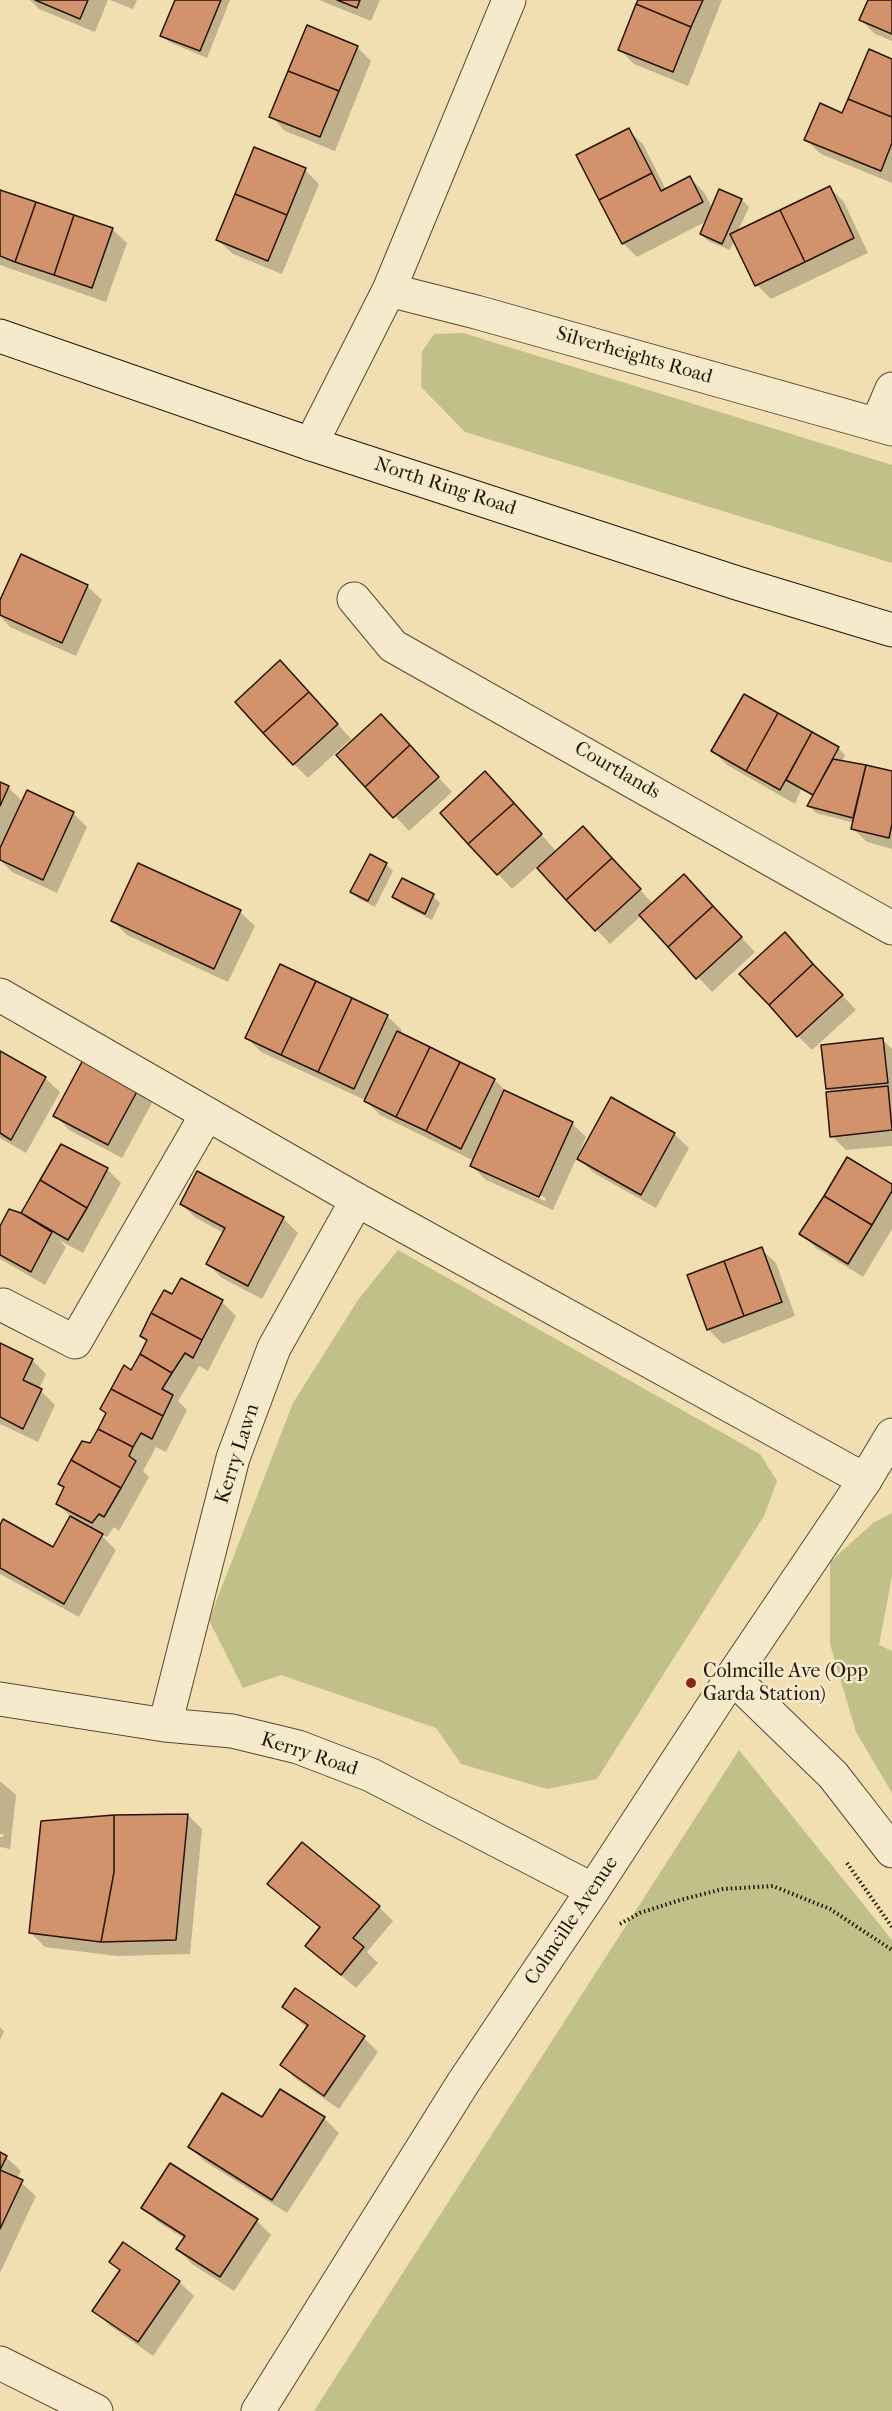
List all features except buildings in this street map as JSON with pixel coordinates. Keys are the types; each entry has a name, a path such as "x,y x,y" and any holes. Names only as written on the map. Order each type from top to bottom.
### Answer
{"street":[{"path":"311,444 389,290 509,0"},
{"name":"Silverheights Road","path":"389,290 476,312 885,427"},
{"name":"North Ring Road","path":"0,336 311,444 737,584 892,630"},
{"path":"885,427 892,389"},
{"name":"Courtlands","path":"354,599 393,646 892,928"},
{"path":"0,995 357,1200 865,1480"},
{"path":"3,1305 75,1342 207,1114"},
{"name":"Kerry Lawn","path":"165,1725 237,1447 274,1348 357,1200"},
{"name":"Colmcille Avenue","path":"258,2411 463,2083 865,1480 892,1435"},
{"path":"732,1677 832,1775 892,1851"},
{"name":"Kerry Road","path":"0,1699 165,1725 232,1731 298,1747 371,1775 593,1890"},
{"path":"0,2363 96,2411"}],"path":[{"path":"842,1855 892,1927"},
{"path":"617,1926 640,1913 723,1889 773,1886 830,1909 892,1950"}],"green space":[{"path":"463,333 892,465 892,563 465,432 421,387 422,352 434,334"},
{"path":"398,1250 760,1454 777,1481 764,1516 597,1779 547,1789 461,1764 436,1728 281,1675 243,1688 209,1620 293,1403 358,1300"},
{"path":"892,1513 892,1576 879,1645 892,1651 892,1793 856,1732 830,1644 830,1562 873,1523"},
{"path":"739,1750 892,1940 892,2411 314,2411"}],"place":[{"name":"Colmcille Ave (Opp Garda Station)","path":"691,1683"}]}
